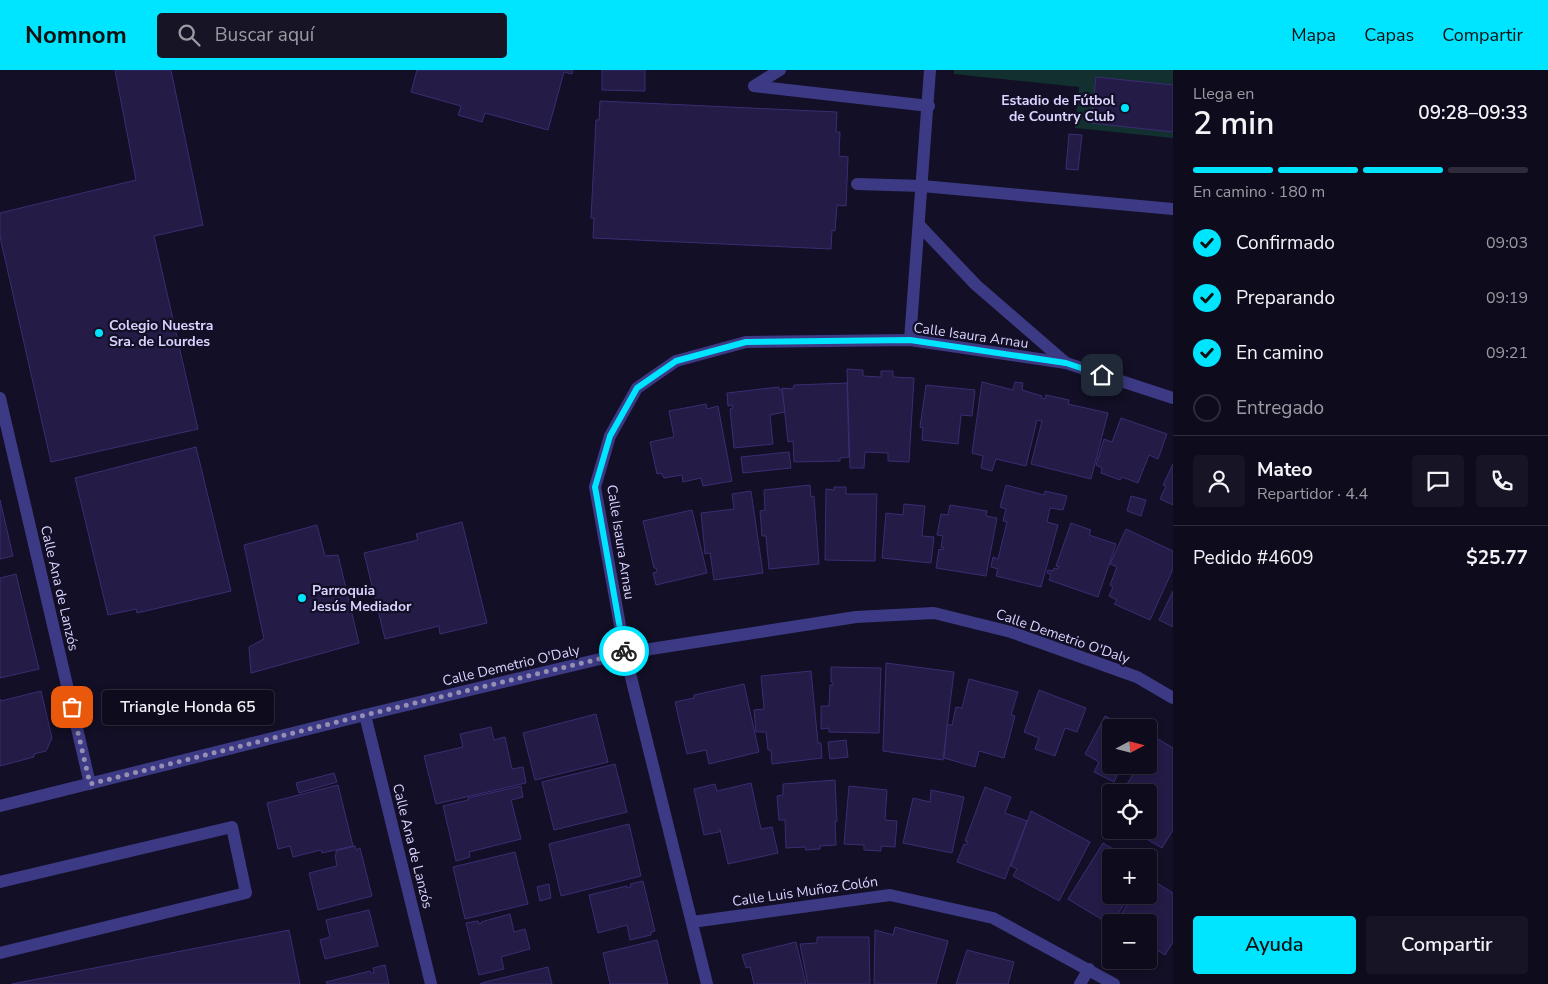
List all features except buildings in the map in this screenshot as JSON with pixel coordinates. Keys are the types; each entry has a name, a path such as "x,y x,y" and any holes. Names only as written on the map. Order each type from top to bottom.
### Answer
{"street":[{"path":"780,70 754,86 929,106"},
{"path":"910,340 929,106 930,70"},
{"path":"858,184 922,186 1173,209"},
{"path":"919,225 976,285 1066,363"},
{"name":"Calle Isaura Arnau","path":"707,984 624,653 595,487 610,436 637,388 676,361 746,342 910,340 1066,363 1173,398"},
{"name":"Calle Ana de Lanzós","path":"0,398 90,784"},
{"name":"Calle Demetrio O'Daly","path":"0,806 624,653 856,617 934,613 1020,635 1136,677 1173,698"},
{"name":"Calle Ana de Lanzós","path":"365,715 431,984"},
{"path":"0,882 232,827 246,893 0,954"},
{"name":"Calle Luis Muñoz Colón","path":"692,922 890,895 994,918 1114,984"},
{"path":"1080,984 1089,969"}],"green space":[{"name":"Estadio de Fútbol de Country Club","path":"954,70 1173,70 1173,138 1075,128 1079,87 954,74"}],"way so far":[{"path":"72,707 90,784 624,653 624,651"}],"place":[{"name":"Estadio de Fútbol de Country Club","path":"1125,108"},
{"name":"Colegio Nuestra Sra. de Lourdes","path":"99,333"},
{"name":"Parroquia Jesús Mediador","path":"302,598"},
{"name":"Triangle Honda 65","path":"72,707"}],"route":[{"path":"624,651 595,487 610,436 637,388 676,361 746,342 910,340 1066,363 1102,375"}]}
